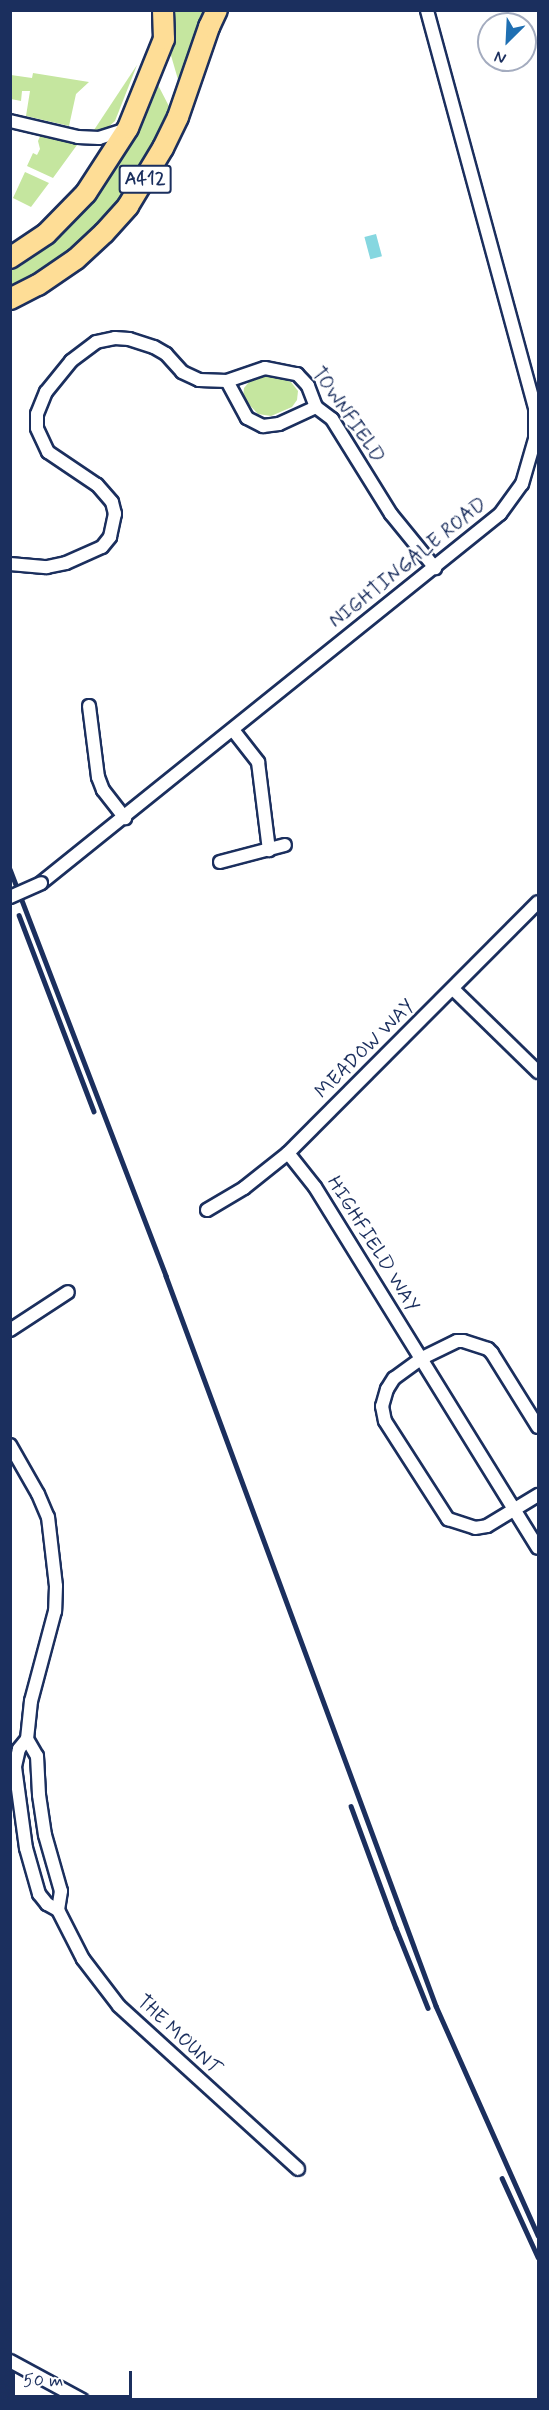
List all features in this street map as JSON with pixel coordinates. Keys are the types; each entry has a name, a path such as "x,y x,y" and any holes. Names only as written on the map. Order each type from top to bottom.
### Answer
{"main road":[{"name":"A412","path":"10,258 46,234 86,193 128,128 164,39 163,10"},
{"name":"A412","path":"10,299 38,285 76,259 128,206 163,148 178,117 217,10"}],"street":[{"name":"NIGHTINGALE ROAD","path":"10,897 41,883 125,818 435,568 500,514 533,469 537,440 532,392 426,10"},
{"path":"10,121 78,137 99,138 128,128"},
{"name":"TOWNFIELD","path":"10,564 46,567 66,563 102,547 110,537 114,526 114,509 106,494 48,452 37,428 37,414 41,402 61,372 83,350 105,339 129,339 166,354 190,377 199,380 227,381 265,368 283,369 304,379 316,407 332,419 390,514 435,568"},
{"path":"227,381 243,413 252,422 263,426 279,424 316,407"},
{"path":"89,705 98,777 103,790 125,818"},
{"path":"233,730 258,762 269,850"},
{"path":"220,862 285,845"},
{"name":"MEADOW WAY","path":"207,1210 244,1188 288,1153 538,902"},
{"path":"453,989 538,1072"},
{"name":"HIGHFIELD WAY","path":"288,1153 315,1187 538,1548"},
{"path":"10,1330 68,1292"},
{"path":"538,1427 488,1349 457,1341 422,1358 394,1378 387,1389 382,1414 448,1519 480,1528 538,1495"},
{"name":"THE MOUNT","path":"10,1445 39,1494 48,1517 56,1586 55,1611 32,1701 27,1739 19,1749 15,1767 26,1848 39,1894 47,1904 58,1910 83,1959 119,2006 298,2169"},
{"name":"THE MOUNT","path":"27,1739 37,1756 39,1795 45,1835 61,1891 58,1910"},
{"path":"10,2361 82,2400"}],"green space":[{"path":"172,11 212,11 184,83 179,83 170,52 174,33"},
{"path":"137,65 115,121 105,130 92,133"},
{"path":"33,73 89,82 76,94 69,126 26,116 30,91 22,91 21,101 11,99 11,75 32,78"},
{"path":"158,85 173,114 113,216 78,251 11,291 11,270 21,266 49,243 104,188 149,109"},
{"path":"41,134 77,145 53,178 27,166 33,153 37,155 40,149 38,141"},
{"path":"25,172 49,183 31,207 13,198"},
{"path":"269,375 291,382 298,391 297,400 292,407 271,416 258,414 243,398 244,388 249,382"}],"water":[{"path":"376,234 382,256 370,259 364,237"}],"railway":[{"path":"10,869 166,1276 436,2006 538,2235"},
{"path":"19,915 94,1111"},
{"path":"351,1806 428,2008"},
{"path":"502,2178 538,2257"}]}
